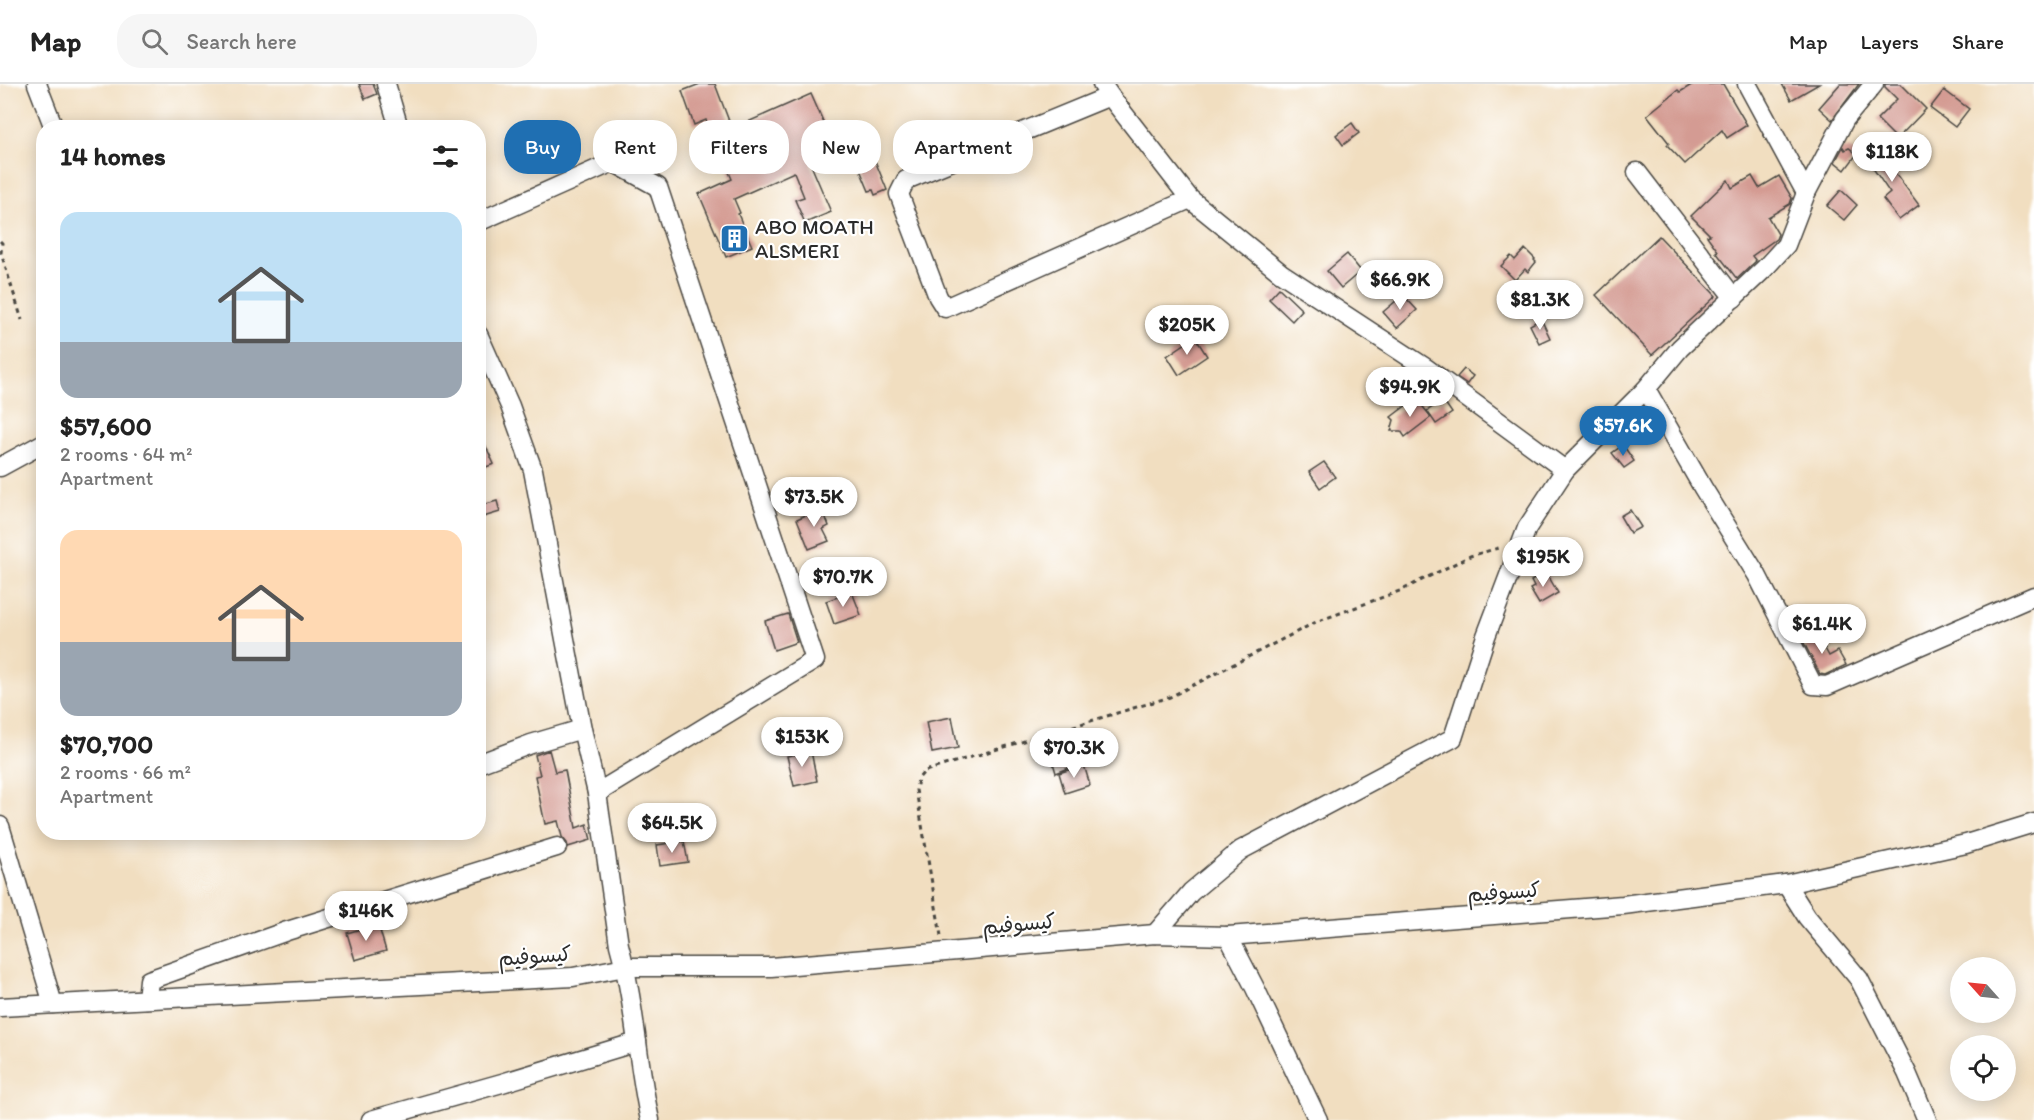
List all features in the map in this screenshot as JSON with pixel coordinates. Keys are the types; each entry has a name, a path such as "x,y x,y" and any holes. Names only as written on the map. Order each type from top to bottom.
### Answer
{"street":[{"path":"38,84 51,120"},
{"path":"386,84 397,120"},
{"path":"1747,84 1806,193"},
{"path":"1155,934 1191,892 1241,850 1453,738 1486,636 1527,528 1565,470 1646,388 1680,348 1786,245 1806,193 1845,119 1874,84"},
{"path":"1190,199 945,308 938,297 899,194 906,180 1106,90 1190,199 1281,273 1426,368 1565,470"},
{"path":"486,218 613,162 657,187 815,660 597,793"},
{"path":"1637,172 1734,298"},
{"path":"486,352 510,406 533,470 582,729 597,793 650,1120"},
{"path":"1646,388 1756,575 1813,685 1827,686 2034,596"},
{"path":"0,467 36,448"},
{"path":"486,761 531,744 582,729"},
{"name":"كيسوفيم","path":"0,1007 573,977 626,967 771,967 1155,934 1228,936 1623,905 1786,884 1966,844 2034,823"},
{"path":"0,826 54,1004"},
{"path":"147,999 149,980 287,931 557,847"},
{"path":"1786,884 1807,917 1859,979 1907,1073 1927,1120"},
{"path":"1228,936 1255,987 1318,1120"},
{"path":"371,1120 502,1083 637,1041"}],"path":[{"path":"0,241 2,243 1,253 22,320"},
{"path":"944,952 916,790 918,779 925,771 1170,697 1316,622 1402,590 1470,556 1522,542"}],"building":[{"path":"359,84 373,84 377,94 365,99"},
{"path":"700,84 715,84 729,120 692,120 682,91"},
{"path":"1693,84 1723,84 1747,125 1727,138 1722,130 1685,164 1667,145 1669,143 1647,115 1678,90 1680,92"},
{"path":"1782,84 1819,84 1791,100"},
{"path":"1840,84 1859,84 1832,120 1819,108"},
{"path":"1885,84 1901,84 1926,109 1897,139 1877,119 1897,99 1885,87"},
{"path":"1944,90 1969,109 1955,127 1930,108"},
{"path":"811,94 822,120 801,120 801,174 815,174 831,212 805,223 795,200 804,197 794,172 734,199 752,246 726,257 699,194 732,179 730,174 789,174 789,120 752,120"},
{"path":"1352,123 1359,133 1343,145 1336,135"},
{"path":"1886,144 1898,161 1890,166 1919,205 1899,220 1883,199 1890,193 1866,158"},
{"path":"1843,147 1857,154 1845,170 1835,162"},
{"path":"862,174 880,174 887,190 875,195 873,190 869,191"},
{"path":"1752,176 1759,188 1779,176 1792,198 1790,204 1768,217 1778,234 1776,239 1752,256 1756,261 1737,279 1716,252 1718,251 1707,236 1710,235 1691,216 1728,180 1732,188"},
{"path":"1841,190 1857,205 1844,220 1827,206"},
{"path":"1659,236 1716,296 1652,355 1596,295"},
{"path":"1525,249 1536,262 1528,272 1525,269 1515,280 1501,266 1511,256 1515,260"},
{"path":"1347,254 1361,271 1341,288 1327,271"},
{"path":"1279,288 1302,310 1292,321 1269,299"},
{"path":"1403,295 1417,310 1397,328 1383,312"},
{"path":"1541,319 1550,338 1539,343 1530,325"},
{"path":"1195,337 1207,356 1179,375 1167,356"},
{"path":"1464,369 1473,376 1467,384 1457,377"},
{"path":"1416,398 1431,417 1405,437 1401,431 1391,431 1394,420 1391,417"},
{"path":"1443,400 1452,413 1436,424 1427,411"},
{"path":"1623,445 1634,461 1624,468 1612,453"},
{"path":"486,446 494,464 486,467"},
{"path":"1324,462 1335,477 1320,488 1309,472"},
{"path":"497,501 500,512 486,516 486,504"},
{"path":"822,508 829,526 823,529 829,541 809,549 797,519"},
{"path":"1630,510 1641,527 1630,533 1620,516"},
{"path":"1546,572 1558,593 1539,604 1530,589 1534,587 1531,581"},
{"path":"852,592 861,615 834,624 826,601"},
{"path":"788,614 797,642 774,650 765,621"},
{"path":"1815,630 1829,656 1838,651 1846,665 1825,675 1820,674 1801,637"},
{"path":"952,717 958,748 932,753 926,722"},
{"path":"549,750 555,772 565,770 576,828 587,824 591,840 568,847 562,837 558,821 545,824 535,776 540,775 535,755"},
{"path":"811,751 817,781 794,786 787,756"},
{"path":"1064,752 1069,768 1056,773 1051,756"},
{"path":"1084,765 1090,785 1065,793 1059,773"},
{"path":"684,841 688,862 660,866 657,845"},
{"path":"378,924 386,951 355,960 347,933"}],"place":[{"name":"ABO MOATH ALSMERI","path":"734,239"}]}
